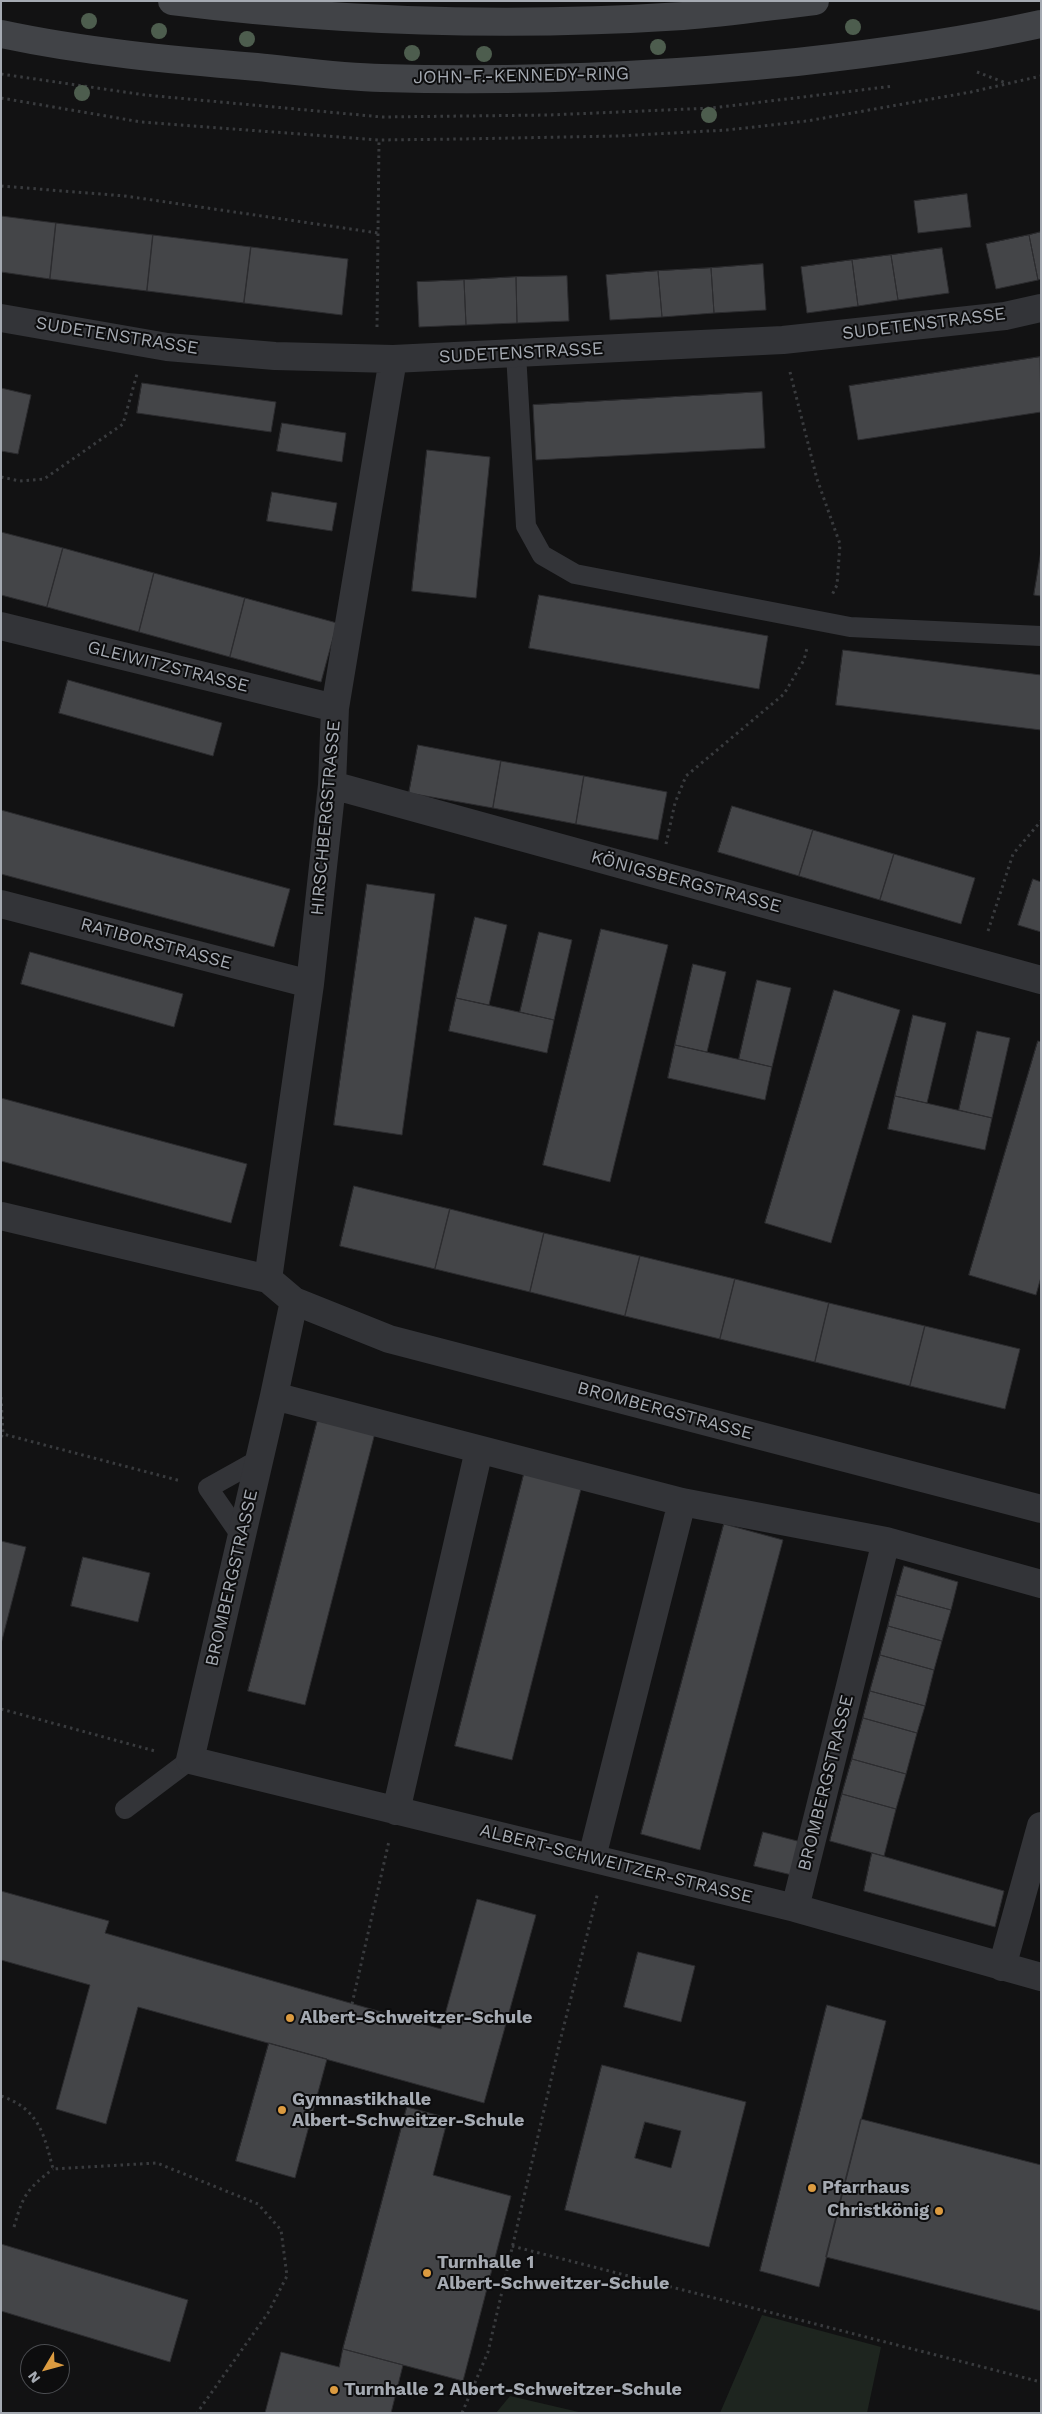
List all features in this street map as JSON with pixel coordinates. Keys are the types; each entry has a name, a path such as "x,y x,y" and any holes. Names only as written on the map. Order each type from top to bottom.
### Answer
{"main road":[{"path":"172,1 231,8 369,17 526,22 684,16 814,1"},
{"name":"JOHN-F.-KENNEDY-RING","path":"1,34 41,43 214,64 371,77 551,79 720,70 863,55 990,36 1041,24"}],"street":[{"name":"SUDETENSTRASSE","path":"1,318 145,343 275,356 385,359 783,340 1005,316 1041,308"},
{"name":"HIRSCHBERGSTRASSE","path":"268,1279 310,984 332,786 335,708 385,359"},
{"name":"GLEIWITZSTRASSE","path":"1,626 335,708"},
{"name":"KÖNIGSBERGSTRASSE","path":"332,786 1041,980"},
{"name":"RATIBORSTRASSE","path":"1,904 310,984"},
{"name":"BROMBERGSTRASSE","path":"1,1216 268,1279 294,1301 389,1339 1041,1509"},
{"name":"BROMBERGSTRASSE","path":"190,1760 260,1459 294,1301"},
{"path":"274,1396 682,1502 886,1541 1041,1584"},
{"path":"396,1811 479,1450"},
{"path":"599,1859 682,1502"},
{"name":"BROMBERGSTRASSE","path":"795,1908 886,1541"},
{"name":"ALBERT-SCHWEITZER-STRASSE","path":"190,1760 795,1908 1041,1977"},
{"path":"1002,1967 1041,1826"}],"lane":[{"path":"516,353 526,526 542,556 575,574 850,627 1041,636"},
{"path":"242,1537 208,1488 260,1459"},
{"path":"125,1809 190,1760"}],"path":[{"path":"1,98 141,122 379,140 618,136 727,130 807,121 972,92 1006,82 1041,76"},
{"path":"379,140 378,234 385,359"},
{"path":"1,186 125,196 378,234"},
{"path":"660,875 675,803 686,776 784,694 804,660 816,620 837,585 840,544 817,480 783,340"},
{"path":"1,477 20,482 44,479 123,424 145,343"},
{"path":"977,962 1013,854 1041,821"},
{"path":"1,1397 2,1435 208,1488"},
{"path":"1,1708 190,1760"},
{"path":"352,2004 396,1811"},
{"path":"462,2413 488,2352 560,2040 599,1859"},
{"path":"1,2096 17,2101 42,2128 53,2169"},
{"path":"14,2227 22,2198 36,2182 53,2169 157,2163 258,2204 281,2230 287,2276 268,2312 197,2413"},
{"path":"512,2246 1041,2382"}],"shaded area":[{"path":"762,2315 881,2347 867,2413 720,2413"},
{"path":"510,2396 583,2413 496,2413"}],"building":[{"path":"967,194 971,227 918,233 914,201"},
{"path":"1,216 56,223 50,279 1,272"},
{"path":"56,223 153,235 147,291 50,279"},
{"path":"1041,232 1041,279 1038,280 1029,235"},
{"path":"153,235 251,247 244,303 147,291"},
{"path":"1029,235 1038,280 996,289 986,244"},
{"path":"251,247 348,259 342,315 244,303"},
{"path":"942,248 949,293 898,300 891,255"},
{"path":"891,255 898,300 858,306 852,260"},
{"path":"852,260 858,306 807,313 801,267"},
{"path":"763,264 766,310 714,313 711,268"},
{"path":"711,268 714,313 662,317 658,271"},
{"path":"658,271 662,317 610,320 606,275"},
{"path":"567,276 569,321 517,323 516,277"},
{"path":"516,277 517,323 466,325 464,280"},
{"path":"464,280 466,325 419,327 417,282"},
{"path":"1040,357 1041,412 858,440 849,386"},
{"path":"142,383 276,402 271,432 137,413"},
{"path":"1,388 31,395 18,454 1,451"},
{"path":"762,392 765,448 536,460 533,405"},
{"path":"282,423 346,433 342,462 277,451"},
{"path":"427,450 490,457 476,598 412,591"},
{"path":"272,492 337,503 332,531 267,521"},
{"path":"1,532 63,548 47,607 1,595"},
{"path":"63,548 154,573 139,632 47,607"},
{"path":"1041,551 1041,596 1034,595"},
{"path":"154,573 245,598 230,657 139,632"},
{"path":"539,595 768,636 759,689 529,648"},
{"path":"245,598 337,623 321,682 230,657"},
{"path":"843,650 1041,675 1041,730 836,705"},
{"path":"68,680 222,723 213,756 59,713"},
{"path":"418,745 501,761 493,808 409,793"},
{"path":"501,761 584,776 576,824 493,808"},
{"path":"584,776 667,792 658,840 576,824"},
{"path":"732,806 813,830 799,876 718,852"},
{"path":"1,810 290,889 274,947 1,874"},
{"path":"813,830 894,854 880,900 799,876"},
{"path":"894,854 975,878 961,924 880,900"},
{"path":"1033,879 1041,882 1041,932 1018,925"},
{"path":"367,884 435,894 402,1135 334,1125"},
{"path":"475,917 507,925 489,1005 456,998"},
{"path":"601,929 668,945 610,1182 543,1165"},
{"path":"539,932 572,940 554,1020 520,1012"},
{"path":"30,952 183,994 174,1027 21,984"},
{"path":"693,964 726,972 707,1052 675,1045"},
{"path":"757,980 791,988 772,1067 739,1059"},
{"path":"834,990 900,1010 831,1243 765,1223"},
{"path":"456,998 554,1020 547,1053 449,1031"},
{"path":"913,1015 946,1023 927,1103 895,1096"},
{"path":"977,1031 1010,1038 992,1118 959,1110"},
{"path":"1038,1041 1041,1042 1041,1277 1036,1295 969,1275"},
{"path":"675,1045 772,1067 765,1100 668,1078"},
{"path":"895,1096 992,1118 985,1150 888,1129"},
{"path":"1,1098 247,1164 231,1223 1,1161"},
{"path":"354,1186 450,1209 435,1269 340,1246"},
{"path":"450,1209 544,1233 530,1292 435,1269"},
{"path":"544,1233 640,1256 625,1316 530,1292"},
{"path":"640,1256 735,1279 720,1339 625,1316"},
{"path":"735,1279 829,1303 815,1362 720,1339"},
{"path":"829,1303 925,1326 910,1386 815,1362"},
{"path":"925,1326 1020,1349 1005,1409 910,1386"},
{"path":"320,1411 377,1425 305,1705 248,1691"},
{"path":"526,1466 583,1481 512,1760 455,1746"},
{"path":"724,1524 783,1540 700,1850 641,1834"},
{"path":"1,1541 26,1547 1,1644"},
{"path":"83,1557 150,1573 138,1622 71,1606"},
{"path":"904,1566 958,1582 951,1610 896,1595"},
{"path":"896,1595 951,1610 942,1641 888,1626"},
{"path":"888,1626 942,1641 934,1670 880,1655"},
{"path":"880,1655 934,1670 925,1706 870,1691"},
{"path":"870,1691 925,1706 917,1733 863,1718"},
{"path":"863,1718 917,1733 906,1774 852,1759"},
{"path":"852,1759 906,1774 896,1809 842,1794"},
{"path":"842,1794 896,1809 884,1856 830,1841"},
{"path":"763,1832 801,1842 792,1875 754,1866"},
{"path":"872,1853 1004,1891 995,1927 864,1891"},
{"name":"Albert-Schweitzer-Schule","path":"1,1891 109,1921 105,1933 441,2029 477,1899 536,1915 484,2103 138,2007 106,2124 56,2109 90,1985 1,1960"},
{"path":"638,1952 695,1966 681,2022 624,2007"},
{"name":"Pfarrhaus","path":"827,2005 886,2021 819,2287 760,2271"},
{"name":"Gymnastikhalle Albert-Schweitzer-Schule","path":"269,2043 327,2059 295,2178 236,2161"},
{"path":"602,2065 746,2102 709,2247 565,2210","holes":["645,2122 681,2131 671,2168 635,2158"]},
{"name":"Turnhalle 1 Albert-Schweitzer-Schule","path":"407,2107 448,2118 433,2175 511,2196 463,2381 343,2349"},
{"name":"Christkönig","path":"861,2119 1041,2165 1041,2311 826,2257"},
{"path":"1,2244 188,2300 170,2362 1,2311"},
{"name":"Turnhalle 2 Albert-Schweitzer-Schule","path":"343,2349 403,2365 391,2413 265,2413 281,2352 339,2367"}],"place":[{"name":"Albert-Schweitzer-Schule","path":"290,2018"},
{"name":"Gymnastikhalle Albert-Schweitzer-Schule","path":"282,2110"},
{"name":"Pfarrhaus","path":"812,2188"},
{"name":"Christkönig","path":"939,2211"},
{"name":"Turnhalle 1 Albert-Schweitzer-Schule","path":"427,2273"},
{"name":"Turnhalle 2 Albert-Schweitzer-Schule","path":"334,2390"}]}
